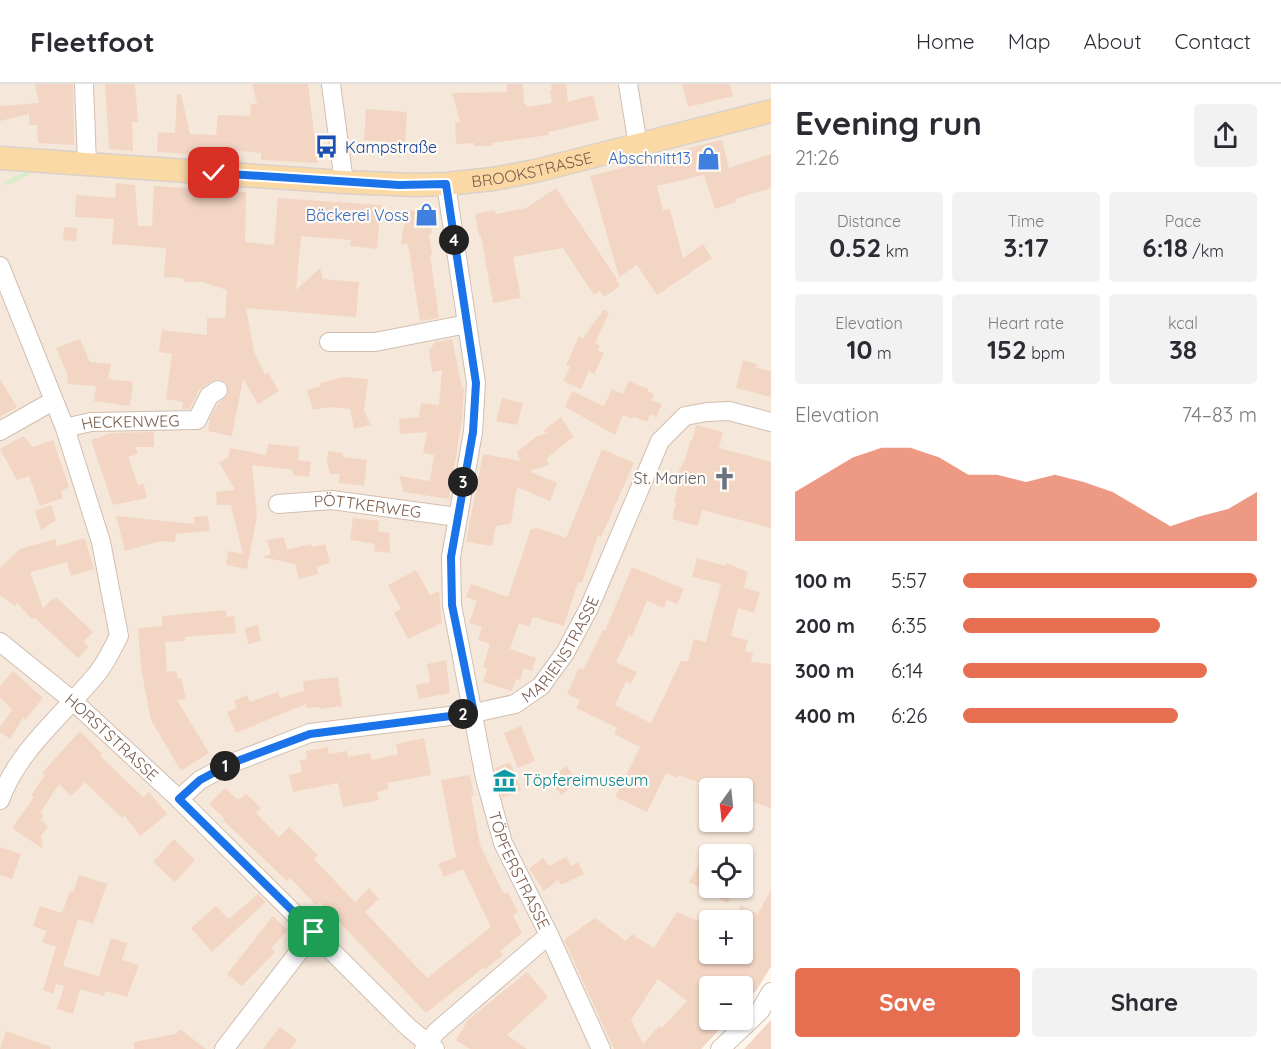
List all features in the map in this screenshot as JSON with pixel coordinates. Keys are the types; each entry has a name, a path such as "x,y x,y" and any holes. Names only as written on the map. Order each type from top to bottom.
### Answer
{"main road":[{"name":"BROOKSTRASSE","path":"0,158 344,182 399,185 446,184 535,171 771,111"}],"street":[{"path":"84,84 87,164"},
{"path":"331,84 344,182"},
{"path":"628,84 638,144"},
{"name":"TÖPFERSTRASSE","path":"446,184 476,383 473,432 451,557 452,605 485,778 503,843 549,935 601,1049"},
{"name":"HORSTSTRASSE","path":"0,266 7,298 64,428 101,542 119,636 97,674 73,701 179,799 429,1047"},
{"path":"329,342 375,342 467,324"},
{"name":"HECKENWEG","path":"64,428 91,422 197,420 209,396 218,390"},
{"path":"0,431 53,401"},
{"name":"MARIENSTRASSE","path":"179,799 200,780 232,763 310,734 474,713 515,704 541,686 565,653 589,608 660,441 685,416 707,411 729,411 771,422"},
{"name":"PÖTTKERWEG","path":"278,504 332,500 457,517"},
{"path":"0,642 73,701 25,754 6,785 0,800"},
{"path":"224,1049 314,932"},
{"path":"429,1047 436,1032 549,935"},
{"path":"720,1049 759,1011 771,992"}],"shaded area":[{"path":"0,84 771,84 771,966 753,993 753,976 699,976 699,1030 719,1030 701,1049 447,1049 420,1035 413,1049 0,1049"}],"green space":[{"path":"31,171 11,184 2,185 14,176"}],"building":[{"path":"35,84 73,84 74,145 38,143 37,125 29,125 29,114 0,121 0,106 39,103"},
{"path":"105,84 135,84 138,122 132,122 133,151 109,149"},
{"path":"252,84 308,84 318,163 261,160 261,153 193,147 193,154 157,152 158,132 175,133 177,94 181,94 190,134 216,135 218,115 250,116 251,104 257,104"},
{"path":"507,84 523,84 526,107 552,103 551,84 566,84 568,102 593,95 599,120 549,132 549,135 492,143 492,146 474,146 474,143 456,144 455,122 460,122 452,93 507,92"},
{"path":"682,84 730,84 733,96 688,107"},
{"path":"366,109 407,112 405,143 364,140"},
{"path":"722,140 729,168 771,154 771,188 735,199 736,202 715,209 704,175 657,186 663,210 670,209 683,258 703,244 712,258 657,295 637,265 619,277 590,176"},
{"path":"116,183 135,185 138,226 152,226 154,186 246,192 245,242 274,245 278,198 381,205 377,249 350,246 351,240 301,236 296,290 320,268 323,279 359,282 356,317 246,308 254,352 265,375 268,372 279,391 258,404 243,379 232,436 208,431 210,418 218,404 228,394 227,383 218,379 212,381 199,390 190,409 182,409 183,402 166,399 172,354 159,352 162,330 207,335 207,318 225,318 227,290 202,282 184,282 183,278 164,277 166,248 112,244 114,219 75,217 76,195 115,198"},
{"path":"556,188 620,286 604,297 600,291 594,295 563,248 513,257 521,298 493,303 475,214 495,210 496,214 526,208"},
{"path":"406,210 429,213 432,233 429,234 432,255 430,255 439,318 420,321 408,244 401,244"},
{"path":"64,227 77,228 76,241 63,240"},
{"path":"604,309 609,313 595,343 600,345 598,350 604,353 594,374 589,371 581,389 563,381 570,367 566,365 579,336 583,338"},
{"path":"80,339 90,362 111,364 108,379 133,382 130,406 94,401 96,386 67,384 68,376 56,348"},
{"path":"452,339 462,388 464,388 462,420 449,499 404,492 399,476 430,481 434,455 423,453 427,432 400,434 399,419 419,417 421,403 439,405 442,370 432,372 429,351 435,342"},
{"path":"743,360 757,364 756,368 771,371 771,397 736,388"},
{"path":"344,377 368,379 364,411 371,425 354,429 350,409 329,407 313,410 307,390 321,386 320,383"},
{"path":"0,379 17,407 0,417"},
{"path":"629,381 648,389 654,394 651,400 662,404 656,417 650,414 647,422 623,415 615,435 565,407 572,391 604,406 612,389 623,394"},
{"path":"502,398 523,403 517,425 496,421"},
{"path":"561,417 574,438 547,458 549,465 529,471 557,483 550,501 517,487 511,523 496,526 492,546 466,542 483,454 520,461 517,452 537,436 548,433 543,431"},
{"name":"St. Marien","path":"696,425 723,432 719,448 771,462 771,528 702,510 698,526 672,519 679,471"},
{"path":"154,432 154,447 135,447 138,454 128,457 138,485 144,484 147,498 113,505 91,440 111,433"},
{"path":"23,436 33,447 53,440 69,487 61,491 63,498 40,506 29,476 17,480 0,449"},
{"path":"268,444 299,447 298,460 311,462 309,477 293,475 293,470 252,465 257,515 247,569 226,565 228,551 243,554 231,505 217,505 216,492 235,490 219,462 228,458 230,448 266,455"},
{"path":"602,449 634,463 601,537 598,535 582,583 578,582 564,626 533,617 529,627 519,623 510,649 536,658 532,671 524,668 520,680 516,679 512,691 483,682 487,669 483,668 490,644 478,640 482,627 469,623 477,601 466,597 471,584 508,597 531,529 538,528 566,538"},
{"path":"328,451 343,453 343,457 367,460 364,486 339,483 340,474 330,474 327,462"},
{"path":"51,505 56,520 41,530 35,511"},
{"path":"116,516 194,524 194,517 208,516 210,531 176,534 175,542 161,541 125,551"},
{"path":"353,518 379,521 378,531 389,533 390,553 374,551 375,544 350,540"},
{"path":"284,537 287,550 311,544 312,547 325,544 330,563 317,567 318,574 299,579 295,564 262,557 271,554 267,540"},
{"path":"85,538 94,569 71,576 67,562 30,572 43,608 57,598 93,632 83,642 89,647 78,658 34,617 32,619 17,603 15,606 0,595 0,568 20,549 55,539 57,546"},
{"path":"697,558 726,566 726,563 748,572 744,588 760,592 754,613 738,608 731,636 748,640 745,651 753,653 751,662 771,664 771,808 753,802 753,778 699,778 699,783 666,773 647,812 615,797 640,747 614,734 617,728 576,708 580,700 567,694 579,668 583,670 603,630 605,631 632,567 684,589 677,604 667,600 664,608 647,601 632,636 629,635 616,662 637,672 631,684 626,681 615,705 651,723 681,661 688,661 694,639 706,642 721,584 692,577"},
{"path":"416,570 430,595 439,591 442,623 408,639 394,613 401,609 388,585"},
{"path":"226,610 227,617 234,616 236,633 185,637 185,641 165,642 167,672 176,671 178,679 181,678 186,699 177,700 209,753 181,771 151,720 141,668 138,628 162,626 162,616"},
{"path":"258,625 261,641 248,644 245,628"},
{"path":"446,660 450,693 419,699 416,685 430,682 427,664"},
{"path":"13,671 43,698 25,720 23,718 10,739 0,732 0,727 12,710 0,697 0,686"},
{"path":"338,677 342,706 320,709 320,707 306,708 306,704 236,733 227,712 237,708 234,701 247,695 250,702 278,692 280,698 304,691 303,681"},
{"name":"Töpfereimuseum","path":"521,726 535,761 518,768 504,733"},
{"path":"80,731 102,754 100,756 143,797 149,792 167,814 140,836 125,816 122,818 85,782 71,796 59,784 40,813 44,815 40,820 48,826 41,836 43,849 12,828 34,797 31,795 45,775 42,773"},
{"path":"424,738 431,775 387,783 389,789 377,792 379,800 343,807 338,783 293,792 289,775 302,772 300,760 307,759 306,751 328,747 329,754 347,751 348,757 370,753 372,760 398,754 396,744"},
{"name":"Töpfereimuseum","path":"510,762 521,790 502,798 495,768"},
{"name":"Töpfereimuseum","path":"566,766 578,781 561,795 549,780"},
{"path":"470,775 474,795 471,796 480,845 504,894 508,892 518,912 513,915 522,933 500,951 503,955 426,1013 320,902 316,905 290,878 287,881 209,804 225,788 238,800 246,794 261,808 256,813 279,837 289,827 318,855 314,859 355,902 369,888 379,899 365,912 427,978 491,927 463,869 444,877 438,864 456,857 441,780"},
{"path":"174,839 195,860 175,882 153,862"},
{"path":"0,847 21,854 12,879 0,875"},
{"path":"566,857 571,866 578,862 584,874 561,885 558,880 544,891 529,869 543,858 549,866"},
{"path":"699,864 699,888 689,882"},
{"path":"79,875 107,884 93,924 78,919 63,966 99,976 111,938 127,943 122,960 139,965 127,997 105,991 104,996 80,989 73,1014 57,1009 64,986 56,984 53,994 43,990 56,947 42,942 46,931 33,926 40,906 62,913"},
{"path":"771,890 771,966 753,994 753,976 699,976 699,1030 719,1030 701,1049 614,1049 564,940 595,918 626,941 632,934 654,948 677,912 699,921 699,964 753,964 753,911 758,914","holes":["658,979 687,1001 662,1028 659,1026 643,1044 631,1020"]},
{"path":"258,894 266,902 212,952 191,928 216,906 229,919"},
{"path":"718,898 730,898 727,903"},
{"path":"741,905 750,910 738,910"},
{"path":"273,916 288,930 271,948 275,952 242,986 227,974"},
{"path":"527,972 548,997 507,1035 527,1049 470,1049 456,1040 468,1020"},
{"path":"771,1020 771,1049 744,1049"},
{"path":"280,1027 297,1040 290,1049 263,1049"},
{"path":"180,1029 206,1049 134,1049 134,1042 176,1034"},
{"path":"6,1031 51,1047 51,1049 0,1049"}],"place":[{"name":"Kampstraße","path":"327,147"},
{"name":"Abschnitt13","path":"709,158"},
{"name":"Bäckerei Voss","path":"427,215"},
{"name":"St. Marien","path":"724,478"},
{"name":"Töpfereimuseum","path":"505,780"}],"route":[{"path":"214,173 399,185 446,184 476,383 473,432 451,557 452,605 474,713 310,734 232,763 200,780 179,799 314,932"}]}
